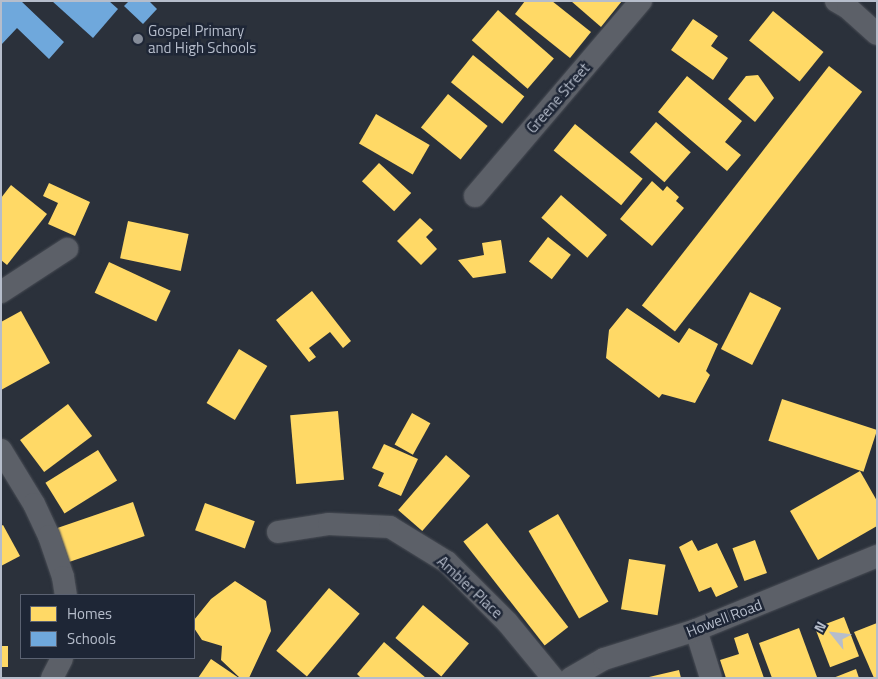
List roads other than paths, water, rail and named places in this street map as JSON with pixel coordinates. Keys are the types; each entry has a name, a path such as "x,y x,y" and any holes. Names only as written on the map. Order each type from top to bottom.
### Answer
{"street":[{"name":"Greene Street","path":"475,196 641,1"},
{"path":"845,3 877,34"},
{"path":"1,292 67,249"},
{"path":"1,450 34,504 49,536 63,577 66,594"},
{"name":"Ambler Place","path":"278,532 329,524 390,527 447,562 507,622 553,678"},
{"name":"Howell Road","path":"571,678 604,659 696,630 877,556"},
{"path":"696,630 711,678"},
{"path":"52,678 62,659"}],"place":[{"name":"Gospel Primary and High Schools","path":"138,39"}]}
